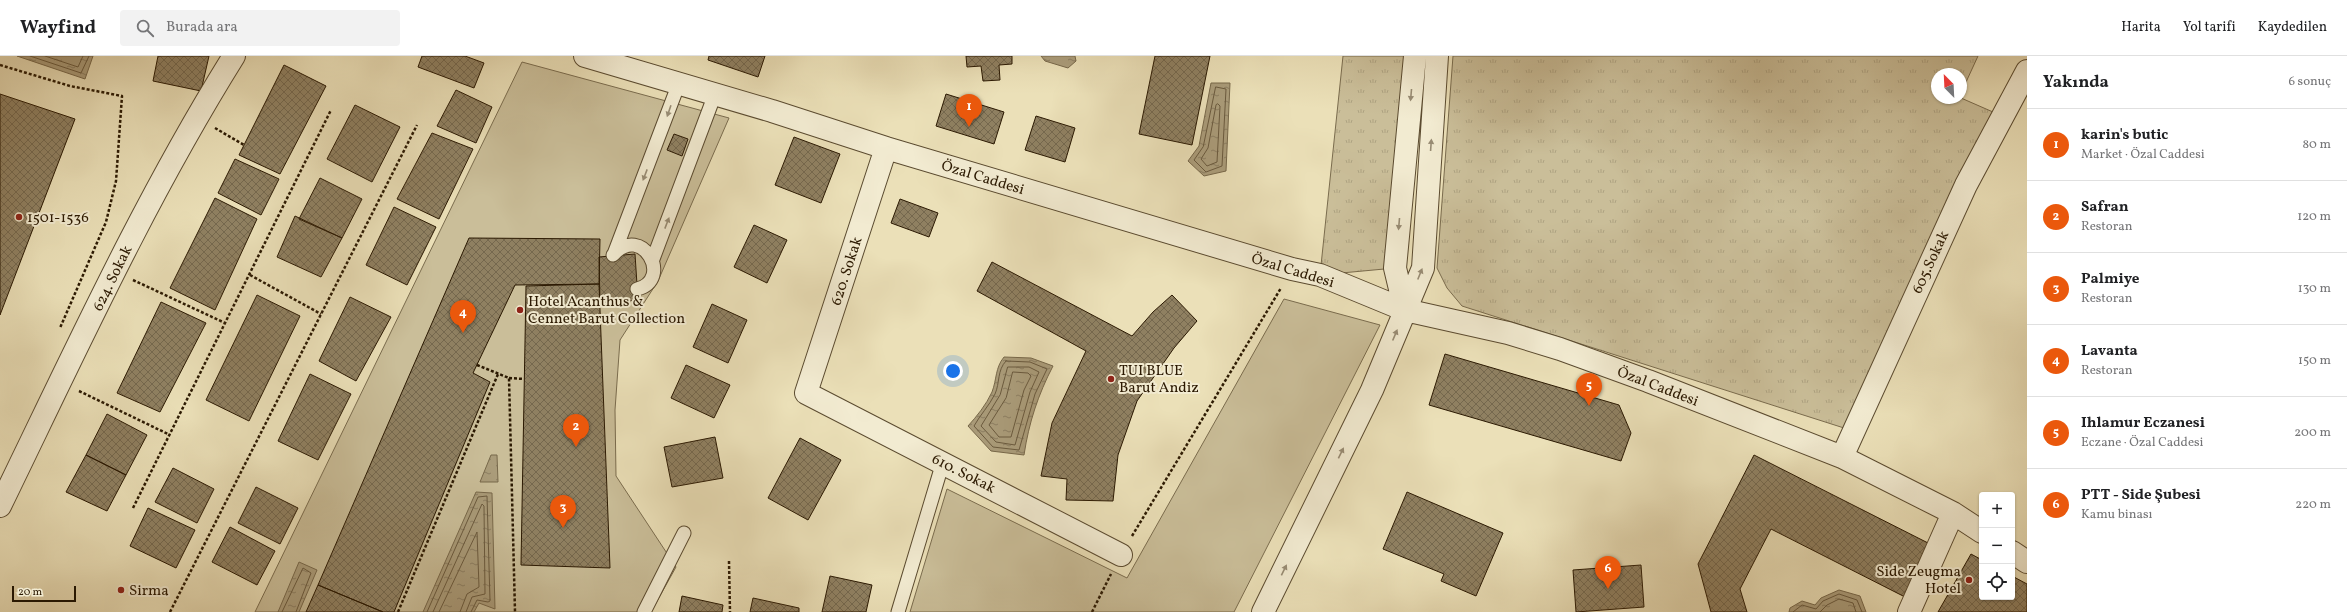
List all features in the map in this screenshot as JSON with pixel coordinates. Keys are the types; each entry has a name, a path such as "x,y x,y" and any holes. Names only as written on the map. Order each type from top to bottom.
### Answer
{"street":[{"name":"624. Sokak","path":"0,506 115,271 196,117 234,56"},
{"name":"Özal Caddesi","path":"585,56 679,83 886,148 1292,269 1320,275 1405,310 1508,333 1560,349 1648,381 1842,457 1953,513 1979,530"},
{"path":"1405,310 1395,268 1414,56"},
{"path":"1269,610 1372,390 1423,268 1437,56"},
{"name":"605.Sokak","path":"1842,457 1966,185 2027,71"},
{"name":"620. Sokak","path":"806,393 886,148"},
{"name":"610. Sokak","path":"806,393 1122,555"},
{"path":"1909,612 1953,513"},
{"path":"2015,554 2027,562"}],"lane":[{"path":"653,259 647,251 640,246 630,245 622,248 613,255 679,83"},
{"path":"637,289 647,284 652,276 654,268 653,259 715,94"},
{"path":"898,612 943,462"},
{"path":"644,612 684,533"}],"path":[{"path":"0,65 70,86 122,96 116,181 106,222 59,331"},
{"path":"133,508 331,110"},
{"path":"196,117 244,145"},
{"path":"170,612 417,126"},
{"path":"1092,612 1122,555 1292,269"},
{"path":"115,271 225,323"},
{"path":"250,275 321,314"},
{"path":"477,365 509,378 524,379"},
{"path":"398,612 498,374"},
{"path":"509,378 515,612"},
{"path":"61,382 170,435"},
{"path":"729,561 730,612"}],"green space":[{"path":"1343,56 1415,56 1395,268 1320,275"},
{"path":"1453,56 1978,56 1967,80 1967,68 1931,68 1931,104 1967,104 1967,101 1993,112 1844,428 1462,306 1447,288 1437,268"},
{"name":"Hotel Acanthus & Cennet Barut Collection","path":"522,62 729,118 658,281 620,340 615,410 616,476 676,567 651,612 255,612"},
{"path":"1284,299 1380,325 1234,612 910,612 947,489 1127,578"}],"water":[{"path":"17,56 93,56 85,79"},
{"path":"1041,56 1075,56 1076,61 1068,68 1045,61"},
{"path":"1211,83 1230,83 1226,171 1204,176 1188,161 1199,146"},
{"path":"1004,357 1031,358 1053,366 1035,409 1024,455 991,451 968,426 990,397 999,365"},
{"path":"491,455 497,455 498,482 480,482"},
{"path":"476,492 492,493 495,609 479,603 474,612 423,612"},
{"path":"299,562 317,570 299,612 278,612"},
{"path":"1839,590 1860,596 1866,612 1789,612 1790,608 1802,601 1815,605 1821,598"}],"building":[{"path":"158,56 209,56 201,91 153,81"},
{"path":"422,56 465,56 484,63 474,88 418,67"},
{"path":"709,56 765,56 758,77 708,60"},
{"path":"966,56 1012,56 1012,64 999,65 1000,80 983,81 981,66 967,67"},
{"path":"1155,56 1210,56 1192,145 1139,134"},
{"path":"284,65 326,86 280,174 239,155"},
{"path":"456,90 492,107 476,143 437,126"},
{"name":"1501-1536","path":"0,94 75,119 0,315"},
{"path":"946,94 1004,112 994,144 936,126"},
{"path":"355,105 400,127 372,182 327,159"},
{"path":"1036,116 1075,128 1065,162 1025,150"},
{"path":"432,133 473,149 439,219 397,199"},
{"path":"674,134 688,139 682,156 667,150"},
{"path":"794,137 840,154 821,203 775,185"},
{"path":"235,159 279,179 261,215 218,193"},
{"path":"320,178 362,199 342,238 299,219"},
{"path":"215,198 257,219 215,310 170,288"},
{"path":"900,199 938,213 929,237 891,223"},
{"path":"394,207 436,227 407,285 366,265"},
{"path":"295,216 342,238 321,277 277,257"},
{"path":"754,225 787,240 767,283 734,267"},
{"path":"469,238 600,239 599,284 515,285 473,373 490,382 394,612 383,612 318,585"},
{"path":"635,254 638,300 600,304 599,257"},
{"name":"TUI BLUE Barut Andiz","path":"992,262 1132,336 1153,312 1172,295 1197,321 1174,348 1137,401 1118,455 1113,501 1066,500 1067,479 1041,476 1052,423 1086,351 977,291"},
{"path":"599,284 610,568 521,565 526,286"},
{"path":"257,295 300,316 249,421 206,400"},
{"path":"350,297 391,317 356,381 319,361"},
{"path":"161,302 206,323 160,412 117,393"},
{"path":"712,304 747,320 728,363 693,347"},
{"path":"1445,354 1619,405 1631,433 1621,461 1429,405"},
{"path":"686,365 730,385 714,418 671,398"},
{"path":"310,374 351,394 318,460 278,441"},
{"path":"107,414 147,435 126,475 86,455"},
{"path":"715,437 723,478 672,487 664,447"},
{"path":"800,438 841,460 808,520 768,498"},
{"path":"86,455 126,475 107,511 66,492"},
{"path":"1754,455 1932,545 1905,597 1771,529 1740,589 1747,612 1711,612 1698,564"},
{"path":"173,468 214,489 197,523 155,502"},
{"path":"256,487 298,508 280,544 238,523"},
{"path":"1407,492 1503,533 1476,596 1441,581 1444,574 1383,549"},
{"path":"148,508 195,530 176,568 130,546"},
{"path":"230,527 275,551 257,585 212,562"},
{"name":"Side Zeugma Hotel","path":"1971,554 1979,558 1979,600 2015,600 2015,578 2027,584 2027,612 1938,612"},
{"path":"1641,565 1644,607 1576,612 1573,570"},
{"path":"830,576 872,585 866,612 822,612"},
{"path":"318,585 383,612 306,612"},
{"path":"682,596 723,605 722,612 679,612"},
{"path":"753,598 799,608 799,612 750,612"}],"place":[{"name":"karin's butic","path":"969,127"},
{"name":"1501-1536","path":"19,217"},
{"name":"Hotel Acanthus & Cennet Barut Collection","path":"520,310"},
{"name":"Lavanta","path":"463,333"},
{"name":"TUI BLUE Barut Andiz","path":"1111,379"},
{"name":"Ihlamur Eczanesi","path":"1589,406"},
{"name":"Safran","path":"576,447"},
{"name":"Palmiye","path":"563,528"},
{"name":"Side Zeugma Hotel","path":"1969,580"},
{"name":"PTT - Side Şubesi","path":"1608,589"},
{"name":"Sirma","path":"121,590"}]}
